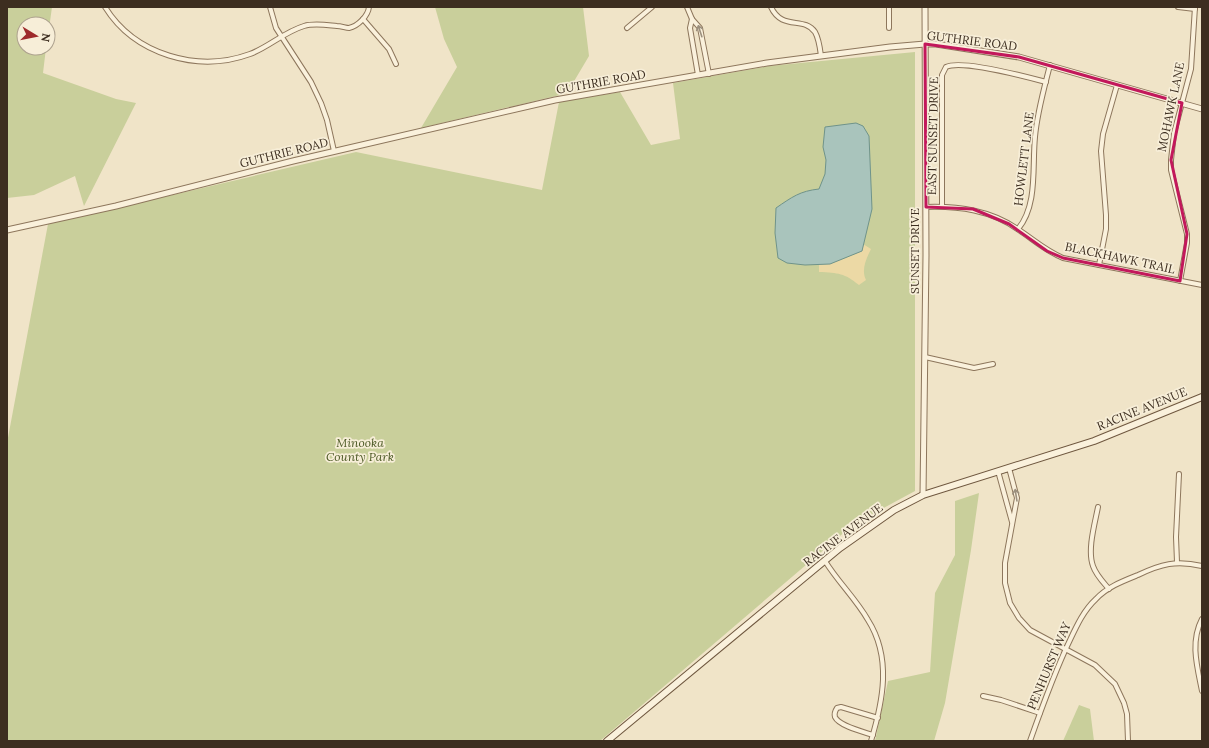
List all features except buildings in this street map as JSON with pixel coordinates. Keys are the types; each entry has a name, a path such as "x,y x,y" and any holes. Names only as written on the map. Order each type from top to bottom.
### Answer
{"main road":[{"name":"RACINE AVENUE","path":"607,741 826,560 863,531 894,510 923,495 1094,441 1202,397"}],"street":[{"path":"105,7 119,26 134,38 152,49 169,56 189,61 204,62 240,57 270,44 282,36 304,26 317,24 349,28 363,19 369,10 369,7"},
{"path":"270,7 276,28 311,82 321,103 327,120 334,151"},
{"path":"627,28 652,7"},
{"path":"687,7 692,19 700,28 709,74"},
{"path":"771,7 773,12 782,20 804,25 812,29 819,41 821,56"},
{"path":"889,7 889,28"},
{"name":"SUNSET DRIVE","path":"923,495 926,207 925,7"},
{"path":"1178,7 1195,8"},
{"name":"MOHAWK LANE","path":"1180,281 1186,254 1187,234 1171,170 1171,160 1174,133 1191,68 1195,8"},
{"path":"363,19 389,49 396,64"},
{"path":"692,19 690,28 698,75"},
{"name":"GUTHRIE ROAD","path":"7,230 162,195 334,151 578,96 767,63 925,44 1019,57 1202,109"},
{"path":"694,48 703,47"},
{"name":"EAST SUNSET DRIVE","path":"942,206 942,75 946,67 954,64 978,67 1018,74 1046,82"},
{"name":"HOWLETT LANE","path":"1018,229 1026,216 1032,198 1035,136 1050,65"},
{"path":"1099,265 1106,229 1101,151 1103,134 1117,84"},
{"name":"BLACKHAWK TRAIL","path":"926,207 942,206 973,209 998,218 1018,229 1040,246 1055,255 1202,285"},
{"path":"925,357 974,368 993,364"},
{"path":"1009,468 1017,498 1004,573 1010,603 1019,618 1030,630 1095,665 1115,684 1127,714 1128,741"},
{"path":"998,471 1012,522"},
{"path":"1178,562 1176,537 1179,474"},
{"path":"1098,506 1092,545 1092,562 1099,577 1109,589"},
{"path":"826,560 834,575 868,620 879,645 884,672 884,682 878,718 870,741"},
{"name":"PENHURST WAY","path":"1030,741 1049,686 1065,650 1082,618 1097,598 1109,589 1160,566 1178,562 1202,566"},
{"path":"1202,619 1196,634 1194,645 1202,691"},
{"path":"984,696 1040,713"},
{"path":"873,735 840,723 835,718 834,713 837,708 841,707 878,718"}],"highlighted area":[{"path":"925,44 1019,57 1182,103 1171,160 1187,234 1180,281 1063,258 1047,251 1009,224 973,209 926,207"}],"green space":[{"path":"7,7 52,7 51,16 16,16 16,56 45,56 43,73 116,99 136,103 84,206 75,176 34,195 7,198"},
{"path":"435,7 583,7 589,56 573,83 560,95 421,128 457,67 444,39"},
{"name":"Minooka County Park","path":"915,52 915,491 854,524 600,741 7,741 7,443 48,224 356,152 542,190 559,102 620,92 651,145 680,139 673,83 769,66"},
{"path":"979,493 971,550 945,703 934,741 875,741 888,681 930,672 935,593 955,555 955,501"},
{"path":"1079,705 1090,709 1094,741 1063,741"}],"sand":[{"path":"863,244 871,249 864,268 866,280 859,285 841,274 819,272 819,264 830,264 862,251"}],"water":[{"path":"856,123 863,126 869,136 872,209 862,251 830,264 805,265 787,263 778,258 775,233 776,208 796,195 819,189 825,174 826,160 823,147 825,127"}]}
